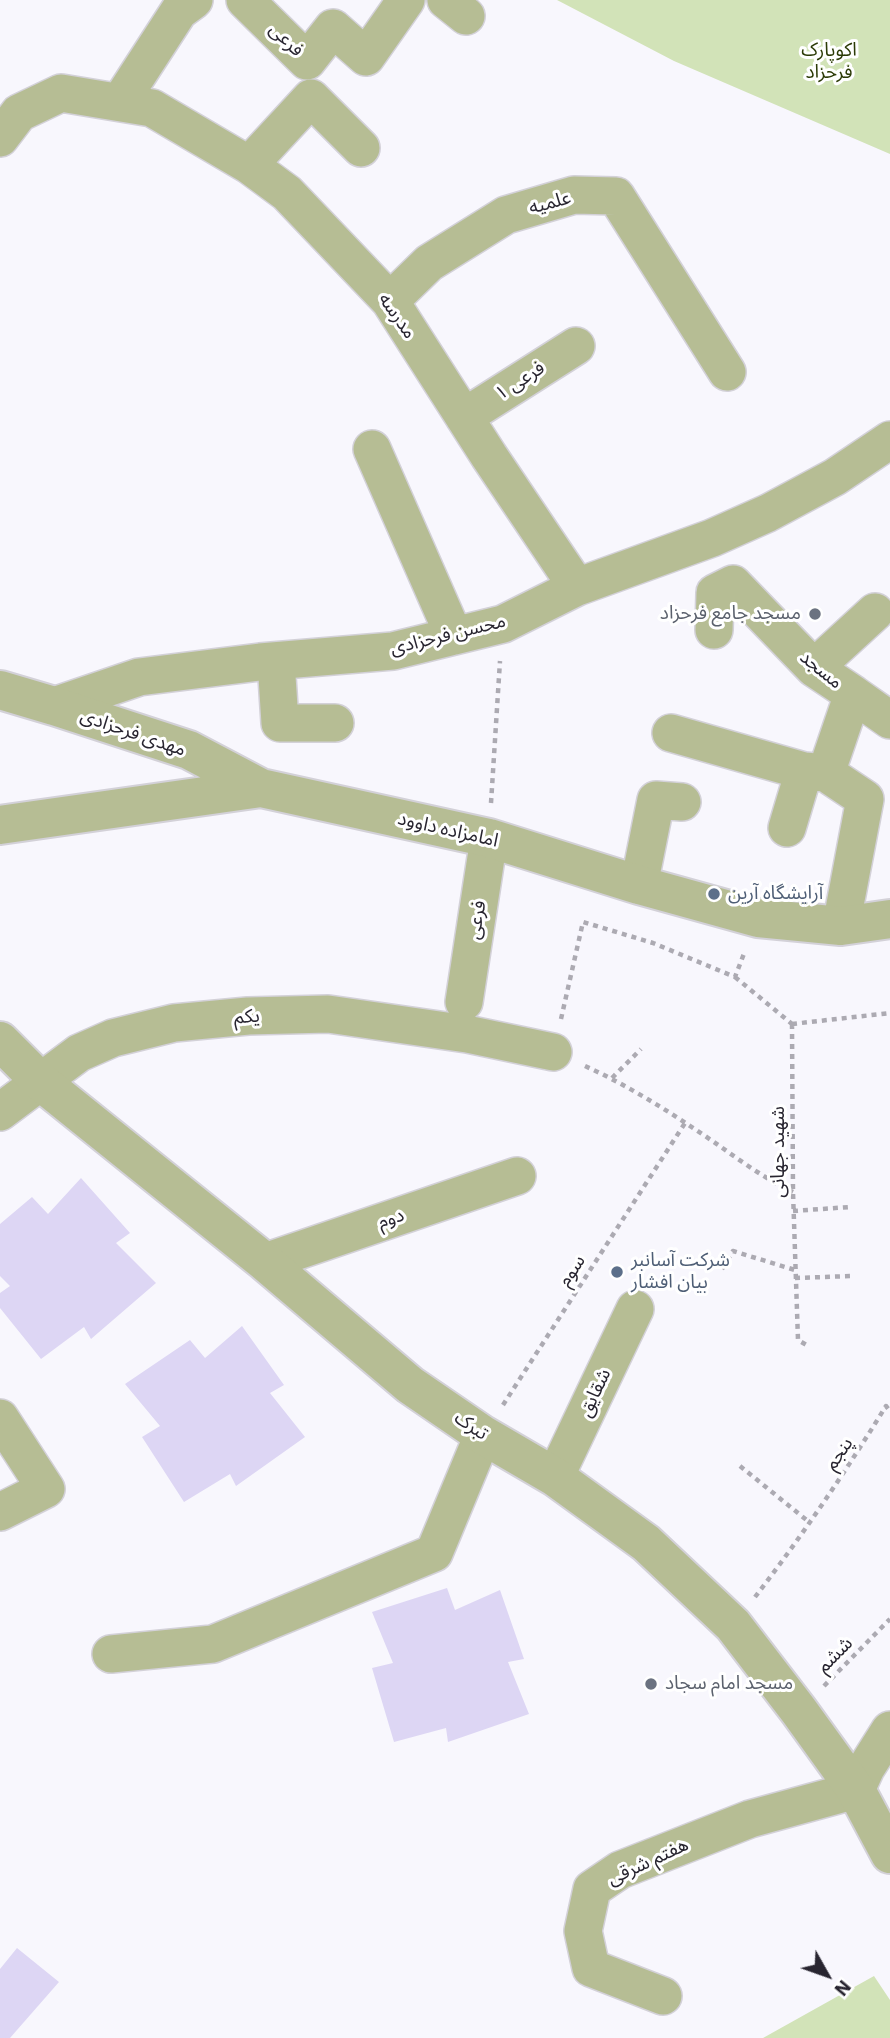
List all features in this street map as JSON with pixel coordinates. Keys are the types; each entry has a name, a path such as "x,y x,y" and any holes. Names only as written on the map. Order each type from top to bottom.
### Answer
{"street":[{"path":"0,138 19,113 61,93 136,105 179,11 194,0"},
{"name":"فرعی","path":"245,0 307,61 333,28 366,57 406,0"},
{"path":"249,165 311,98 361,148"},
{"name":"مدرسه","path":"136,105 249,165 287,193 390,301 577,587"},
{"name":"علمیه","path":"390,301 429,263 506,215 574,195 616,196 727,372"},
{"name":"فرعی ۱","path":"464,417 576,346"},
{"name":"محسن فرحزادی","path":"54,706 139,677 393,651 503,624 577,587 712,538 768,513 835,477 890,440"},
{"path":"372,449 454,636"},
{"name":"مسجد","path":"714,630 715,593 733,584 814,668 853,694 787,828"},
{"path":"814,668 875,612"},
{"path":"276,661 280,723 335,723"},
{"name":"مهدی فرحزادی","path":"0,690 189,750 261,788"},
{"path":"853,694 890,720"},
{"path":"671,733 815,772 865,799 841,926"},
{"name":"امامزاده داوود","path":"0,825 261,788 489,838 639,885 758,918 841,926 890,919"},
{"path":"639,885 656,800 682,802"},
{"name":"فرعی","path":"466,1018 489,838"},
{"name":"یکم","path":"0,1112 79,1054 113,1038 174,1023 248,1016 328,1014 466,1018 553,1052"},
{"name":"تبرک","path":"0,1041 41,1082 265,1262 410,1385 483,1435 555,1477 646,1543 733,1625 856,1790 890,1854"},
{"name":"دوم","path":"265,1262 517,1176"},
{"name":"شقایق","path":"555,1477 635,1309"},
{"path":"0,1418 46,1489 0,1512"},
{"path":"111,1654 213,1644 435,1553 483,1435"},
{"path":"856,1790 866,1768 890,1730"},
{"name":"هفتم شرقی","path":"663,1996 592,1968 583,1931 592,1889 620,1870 750,1819 856,1790"}],"path":[{"path":"489,838 503,624"},
{"path":"735,978 758,918"},
{"path":"793,1192 775,1184 612,1078 553,1052 583,922 653,943 735,978 792,1024 890,1013"},
{"name":"شهید جهانی","path":"792,1024 793,1211 798,1340 810,1347"},
{"path":"612,1078 641,1049"},
{"name":"سوم","path":"483,1435 685,1123"},
{"path":"793,1211 850,1207"},
{"path":"722,1269 733,1251 795,1270"},
{"path":"795,1278 853,1276"},
{"name":"پنجم","path":"733,1625 775,1571 853,1459 886,1406 890,1411"},
{"path":"740,1466 809,1522"},
{"name":"ششم","path":"799,1711 890,1619"}],"green space":[{"name":"اکوپارک فرحزاد","path":"557,0 890,0 890,154 674,61"},
{"path":"874,1976 890,2000 890,2038 763,2038"}],"building":[{"path":"81,1178 130,1233 116,1243 156,1283 91,1339 84,1327 41,1359 0,1308 0,1293 10,1286 0,1276 0,1224 32,1197 48,1214"},
{"path":"242,1326 284,1385 270,1393 305,1437 236,1486 230,1474 184,1502 142,1437 160,1426 125,1384 190,1340 205,1358"},
{"path":"447,1588 455,1610 500,1590 524,1659 508,1662 529,1714 448,1742 446,1728 394,1742 372,1668 393,1663 372,1612"},
{"path":"17,1948 59,1982 10,2038 0,2038 0,1969"}],"place":[{"name":"مسجد جامع فرحزاد","path":"815,614"},
{"name":"آرایشگاه آرین","path":"714,894"},
{"name":"شرکت آسانبر بیان افشار","path":"617,1272"},
{"name":"مسجد امام سجاد","path":"651,1684"}]}
